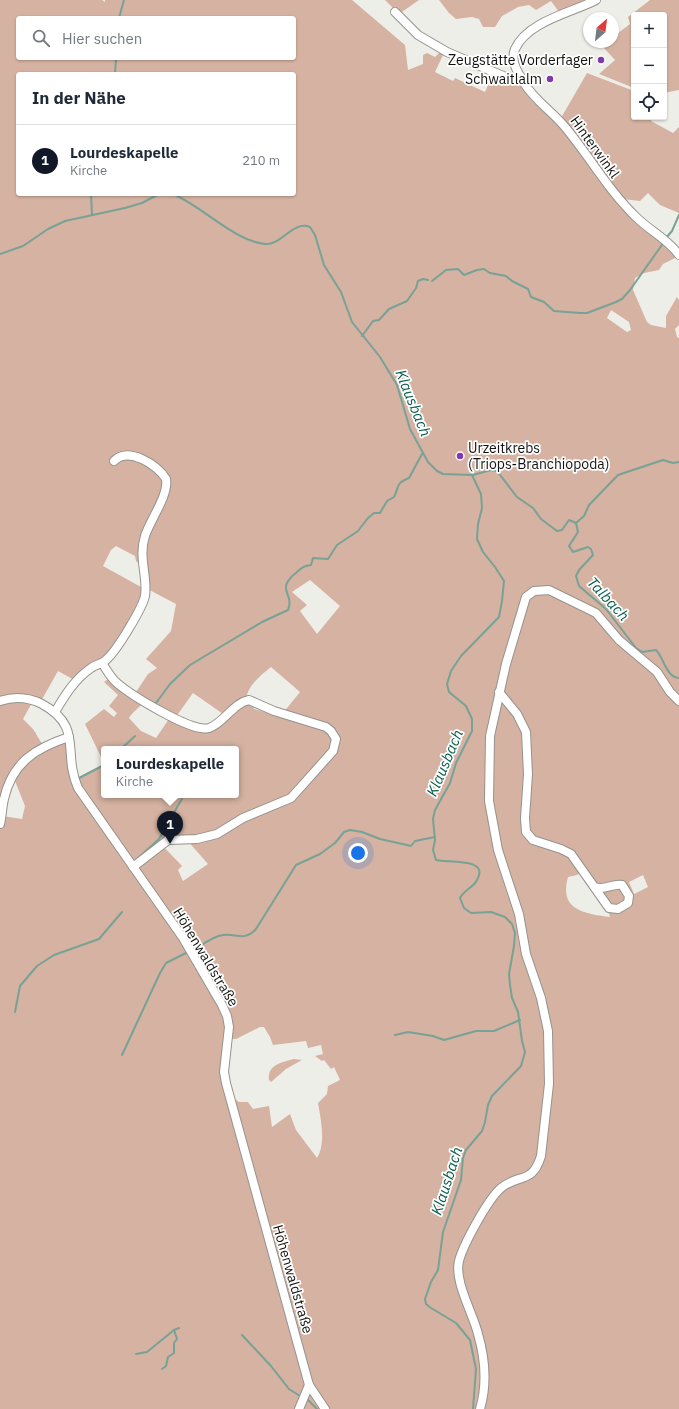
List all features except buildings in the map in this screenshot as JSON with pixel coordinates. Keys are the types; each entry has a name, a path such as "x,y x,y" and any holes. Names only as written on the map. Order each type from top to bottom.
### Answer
{"street":[{"name":"Hinterwinkl","path":"596,0 548,20 535,28 519,42 513,58 520,76 533,96 566,128 592,166 619,200 636,217 671,246 679,256"},
{"path":"395,12 418,35 451,54 471,60 508,78 520,76"},
{"path":"55,712 72,685 90,668 108,659 122,639 145,596 142,556 143,540 164,493 167,482 157,468 142,459 123,456 114,461"},
{"path":"480,1409 484,1388 482,1357 478,1334 459,1277 459,1261 472,1233 488,1205 499,1190 505,1185 527,1176 538,1166 541,1156 549,1084 550,1057 547,1024 541,998 526,954 519,914 498,850 490,813 489,748 499,692 524,600 530,593 549,590 587,607 596,613 620,640 657,672 670,692 679,701"},
{"path":"102,663 110,677 125,689 158,709 195,727 211,727 242,703 249,700 274,711 326,727 331,731 336,739 332,751 294,796 243,818 217,834 197,839 168,840 133,867"},
{"path":"499,692 517,714 526,732 528,774 524,818 526,832 533,840 561,849 571,854 595,887"},
{"name":"Höhenwaldstraße","path":"0,700 11,697 21,697 38,702 55,712 65,723 69,737 74,775 78,788 187,944 227,1016 229,1032 224,1072 226,1083 309,1385 326,1409"},
{"path":"0,824 5,797 19,765 30,754 69,737"},
{"path":"299,1409 309,1385"}],"shaded area":[{"path":"0,0 102,0 105,2 105,0 352,0 405,45 408,70 423,64 423,55 427,53 435,57 440,52 443,55 435,72 453,81 455,78 485,92 493,74 511,81 516,80 531,100 565,131 611,193 634,219 666,244 677,257 663,264 659,270 644,273 635,278 633,290 647,322 651,325 666,328 666,316 677,297 679,300 679,325 675,329 677,337 679,338 679,1409 482,1409 486,1374 481,1340 479,1342 482,1367 482,1392 479,1409 0,1409 0,824 2,816 22,819 25,806 13,776 5,797 0,794","holes":["611,310 629,322 631,330 627,332 607,318","116,546 135,556 136,561 143,567 144,587 141,587 103,566 111,550","310,580 340,606 317,634 300,611 307,605 292,592","144,587 176,604 171,631 146,659 157,668 148,674 134,695 111,677 104,682 118,695 109,706 117,713 114,717 104,709 85,724 101,757 101,746 239,746 239,798 101,798 101,767 75,780 69,737 44,747 33,729 23,719 33,701 40,703 58,671 76,681 90,668 108,659 122,639 142,603 145,596","556,590 586,604 584,607 563,599 553,593","525,604 501,691 522,718 530,737 531,789 527,827 531,837 564,847 571,852 596,885 600,887 620,883 626,886 631,894 631,902 625,908 608,911 610,917 582,911 570,903 567,897 566,888 568,877 577,875 582,871 568,853 533,842 526,836 524,831 523,812 527,772 525,733 521,722 497,693 520,610","271,667 300,692 283,713 277,716 254,709 253,701 246,700 252,686 259,677","193,693 226,716 218,722 205,728 193,727 171,716 178,714","144,701 171,716 156,738 141,731 129,718","171,839 186,839 208,864 183,881 178,870 182,866 162,845","643,875 648,887 634,894 629,882","260,1027 264,1027 273,1045 306,1041 308,1048 321,1045 323,1054 315,1056 322,1061 324,1060 331,1069 334,1067 340,1080 328,1086 327,1094 318,1103 322,1139 320,1152 317,1158 296,1130 290,1114 272,1127 269,1106 253,1109 248,1102 239,1102 230,1096 224,1071 229,1039 236,1039"]},
{"path":"385,0 419,0 399,14"},
{"path":"439,0 590,0 559,12 551,1 536,10 529,5 518,7 502,16 495,27 483,27 479,19 472,17 456,19 449,13"},
{"path":"650,0 679,0 679,90 667,92 667,12 634,12"},
{"path":"631,15 631,87 599,74 615,60 604,48 619,48 619,32 630,24 628,17"},
{"path":"587,73 631,90 631,120 651,120 673,133 679,127 679,213 660,205 648,193 640,201 623,199 561,118"},
{"path":"622,887 627,901 612,907 600,891"},
{"path":"294,1059 302,1060 286,1069 271,1082 269,1080 270,1071 276,1065"}],"waterway":[{"path":"120,16 124,0"},
{"path":"115,72 116,60"},
{"path":"91,196 92,215"},
{"name":"Klausbach","path":"0,254 23,246 48,229 65,221 125,208 142,203 155,196"},
{"name":"Klausbach","path":"177,196 242,237 265,244 271,244 298,227 310,227 315,235 324,265 341,292 352,322 380,357 397,385 410,429 428,462 437,471 443,474 472,475 481,494 482,508 478,524 477,539 483,552 504,581 499,617 461,656 451,671 447,684 449,692 466,706 472,719 472,731 456,763 450,783 435,810 433,819 435,840 433,850 436,860 466,862 473,864 478,868 479,873 476,882 460,898 464,908 471,913 491,912 505,917 512,924 515,933 509,974 510,985 512,998 518,1012 525,1052 521,1066 492,1096 488,1105 482,1131 466,1150 463,1158 461,1180 443,1232 438,1270 431,1282 425,1299 426,1304 431,1308 456,1323 470,1340 476,1369 473,1409"},
{"path":"666,238 672,231 679,215"},
{"path":"432,281 446,270 458,269 464,275 484,269 490,273 506,276 512,281 528,289 531,297 544,302 554,311 587,313 622,299 664,242"},
{"path":"362,336 373,321 379,320 389,309 407,301 416,288 418,281 423,279 428,280"},
{"path":"156,703 170,684 190,665 262,622 288,610 289,599 286,587 290,578 303,567 311,565 313,558 328,559 337,545 358,531 374,513 380,513 387,501 394,497 398,485 409,478 422,454"},
{"path":"576,523 584,516 589,505 618,475 663,460 673,463 679,462"},
{"name":"Talbach","path":"473,475 491,470 497,471 517,497 533,508 541,519 557,531 562,530 569,520 576,523 578,532 569,546 573,552 588,547 591,549 593,555 579,570 576,576 579,586 606,609 636,648 642,652 656,650 668,671 675,677 679,678"},
{"path":"124,746 135,736"},
{"path":"79,778 101,767"},
{"path":"136,860 159,839 182,798"},
{"path":"194,950 215,937 228,935 244,936 252,933 296,865 320,854 335,843 344,832 350,830 362,832 380,839 411,846 415,841 435,837"},
{"path":"15,1012 20,986 37,966 54,955 99,939 122,912"},
{"path":"122,1055 166,963 188,952"},
{"path":"395,1035 408,1032 433,1036 444,1040 476,1031 494,1031 520,1020"},
{"path":"162,1369 166,1366 168,1357 174,1353 174,1343 177,1339 174,1330 179,1328"},
{"path":"136,1354 147,1352 174,1330"},
{"path":"242,1335 271,1366 289,1389 300,1396"},
{"path":"307,1399 317,1409"}],"place":[{"name":"Zeugstätte Vorderfager","path":"601,60"},
{"name":"Schwaitlalm","path":"550,79"},
{"name":"Urzeitkrebs (Triops-Branchiopoda)","path":"460,456"},
{"name":"Lourdeskapelle","path":"170,844"}]}
